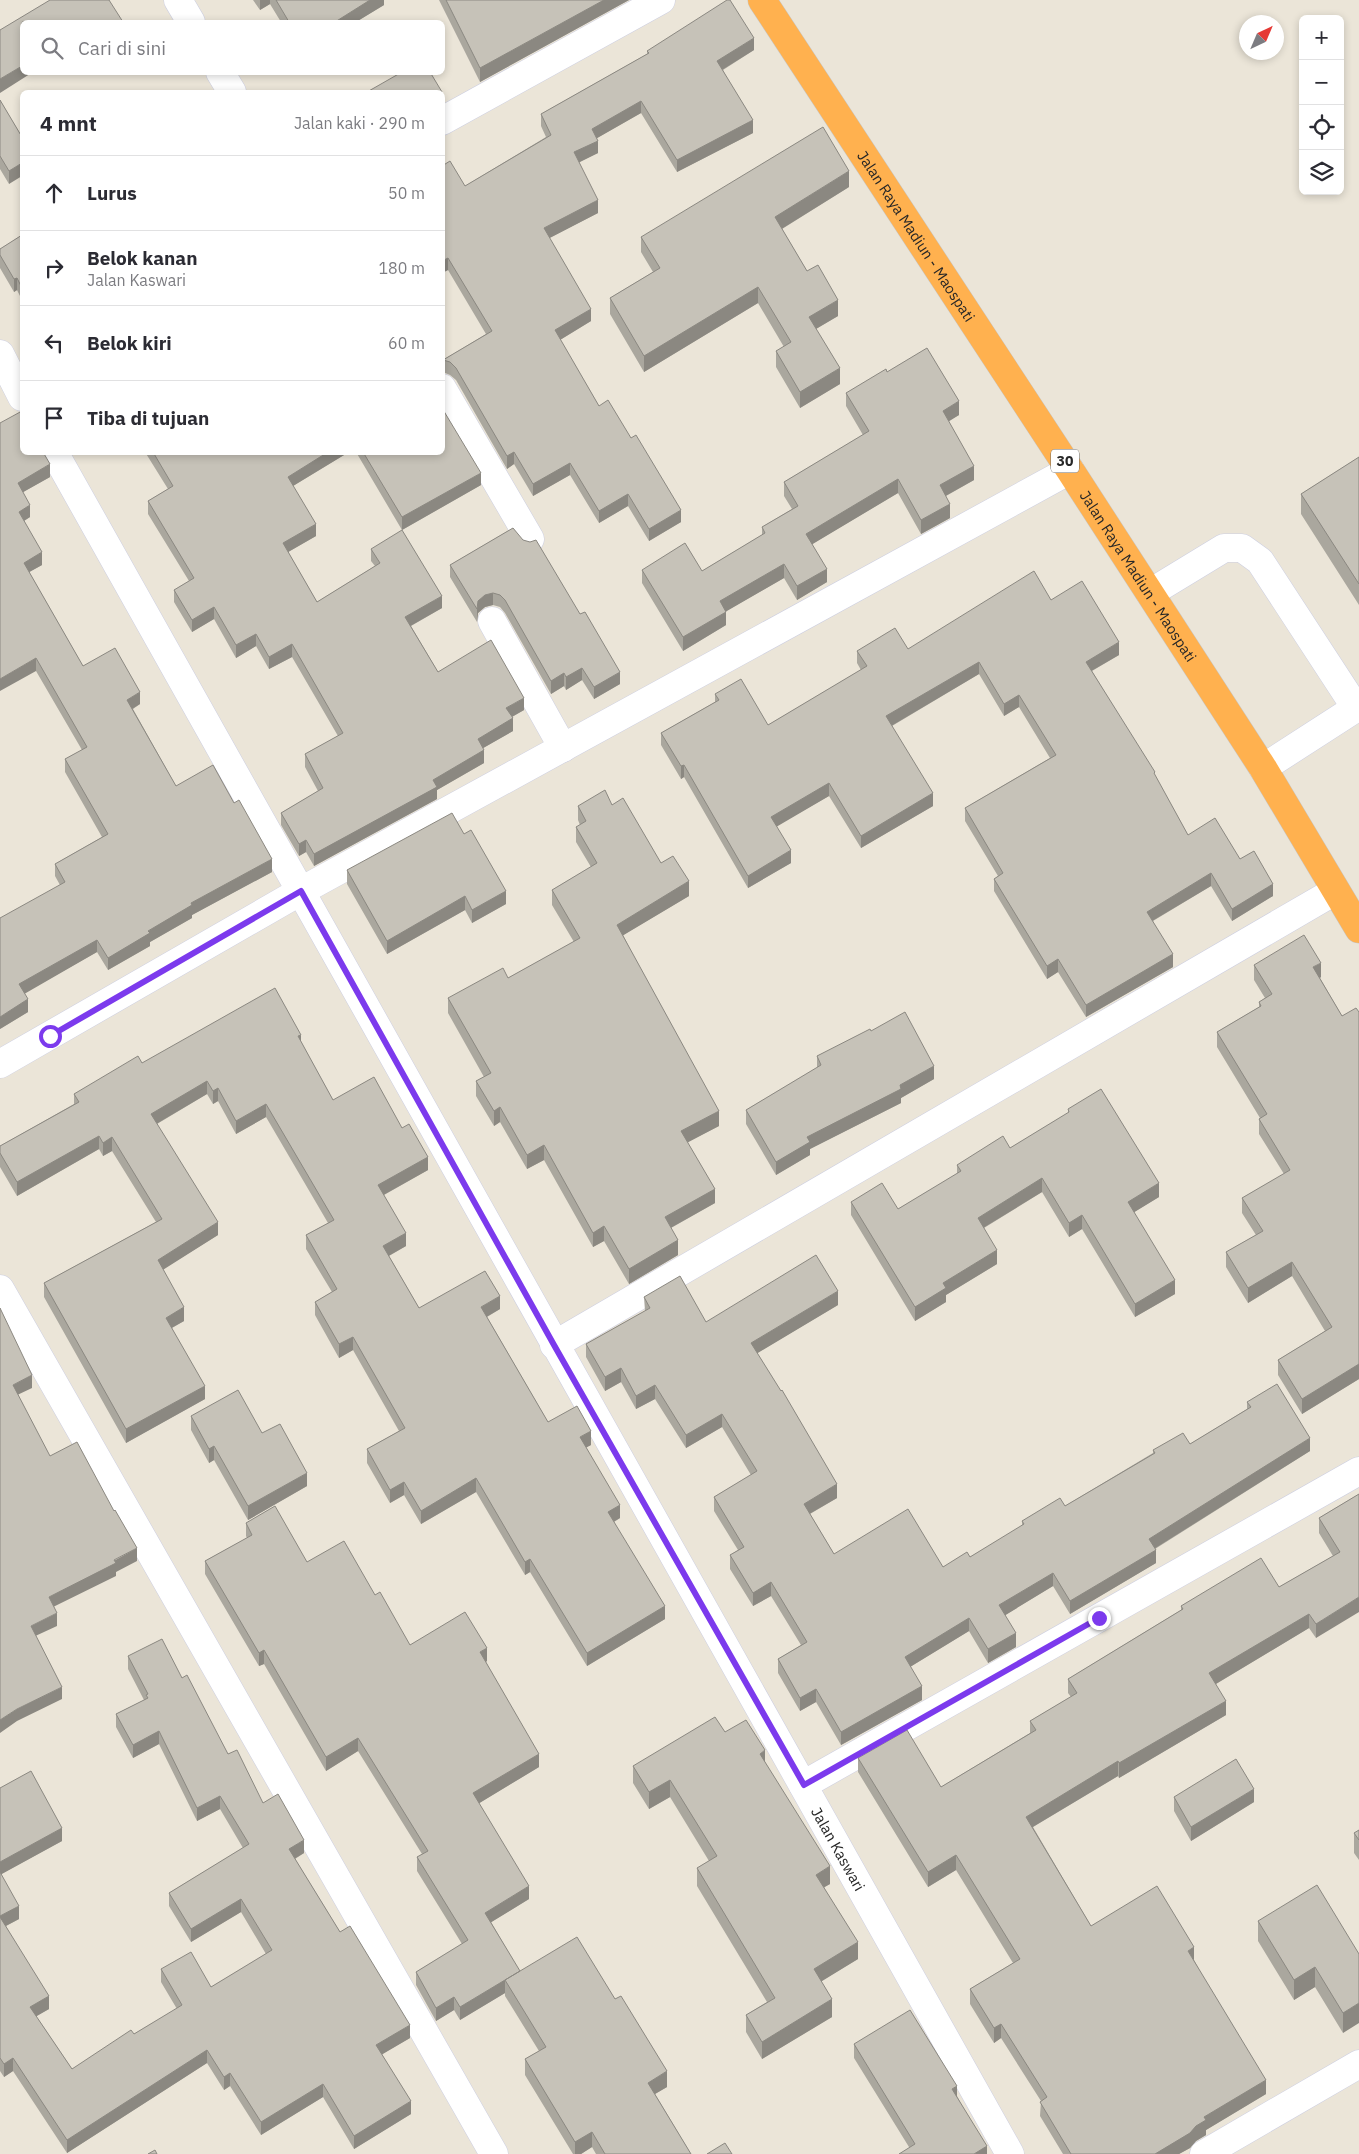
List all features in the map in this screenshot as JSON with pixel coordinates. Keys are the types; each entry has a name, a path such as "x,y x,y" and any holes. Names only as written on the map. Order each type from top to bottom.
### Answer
{"highway":[{"name":"Jalan Raya Madiun - Maospati","path":"762,0 1263,768 1359,929"}],"street":[{"path":"178,0 190,20"},
{"path":"445,119 661,0"},
{"path":"222,75 231,90"},
{"path":"0,354 14,383"},
{"path":"445,393 530,539"},
{"name":"Jalan Kaswari","path":"56,455 1010,2154"},
{"path":"0,1064 301,891 1070,470"},
{"path":"1150,593 1224,548 1242,548 1260,561 1357,707 1263,768"},
{"path":"492,621 563,748"},
{"path":"554,1345 1335,891"},
{"path":"0,1289 494,2154"},
{"path":"804,1785 1359,1471"},
{"path":"1204,2154 1359,2064"}],"building":[{"path":"50,0 109,0 122,20 20,20 20,67 0,79 0,30"},
{"path":"276,0 370,0 338,20 288,20"},
{"path":"446,0 604,0 480,68"},
{"path":"727,0 730,0 754,38 717,61 753,120 677,160 641,101 592,129 598,141 574,152 598,200 544,228 591,309 555,330 599,406 608,400 631,438 636,435 681,510 649,529 628,494 599,511 570,463 533,484 514,452 507,456 456,368 450,362 445,361 492,331 448,258 445,260 445,164 450,161 465,186 551,135 541,114 649,53 647,51"},
{"path":"397,75 432,75 441,90 370,90"},
{"path":"0,100 20,134 20,164 9,171 0,156"},
{"path":"823,127 849,171 775,217 807,271 818,265 838,300 809,317 840,368 800,392 776,351 791,342 758,287 644,356 610,298 660,268 641,237"},
{"path":"20,236 20,284 17,278 14,279 0,255 0,249"},
{"path":"927,348 959,401 943,411 974,466 940,485 950,504 921,520 898,479 806,534 827,569 797,586 784,564 720,601 726,612 683,637 642,570 685,543 702,571 765,533 762,527 798,506 784,482 869,431 846,393 886,369 887,372"},
{"path":"20,412 20,455 45,455 50,464 18,483 30,505 19,512 42,552 24,563 83,666 115,648 140,692 127,700 176,786 213,765 234,803 239,800 272,859 191,903 192,905 148,931 150,933 108,958 97,940 19,984 28,999 0,1017 0,918 65,882 55,864 108,834 65,759 87,747 36,658 0,679 0,423"},
{"path":"445,413 481,473 402,517 365,455 445,455"},
{"path":"155,455 323,455 288,477 316,524 283,543 317,602 380,563 371,549 402,530 442,596 405,617 438,672 491,640 524,698 506,708 513,718 478,739 484,750 433,780 437,787 314,854 306,840 299,844 281,813 323,788 305,754 343,733 292,644 269,657 256,634 236,645 214,607 192,620 174,590 194,578 148,501 173,486"},
{"path":"1359,457 1359,584 1301,494"},
{"path":"513,528 523,540 530,542 536,540 580,614 585,612 620,672 594,687 582,668 566,677 564,673 551,681 505,600 500,595 493,593 485,595 478,601 477,609 450,565"},
{"path":"1034,571 1051,600 1082,581 1119,642 1086,662 1155,772 1188,835 1215,818 1240,859 1254,851 1273,884 1232,909 1211,873 1147,912 1173,954 1086,1005 1058,959 1047,966 994,879 1003,873 965,808 1056,755 1019,695 1004,704 979,662 886,716 933,793 861,836 829,783 771,817 791,850 748,876 684,765 681,766 661,733 719,700 715,694 741,679 768,725 867,666 857,651 895,628 908,649"},
{"path":"605,790 612,805 623,798 661,863 673,856 689,881 617,925 719,1111 681,1131 715,1189 665,1217 678,1240 629,1269 604,1226 593,1233 544,1145 527,1155 500,1107 494,1111 476,1081 491,1073 448,998 503,968 508,978 580,938 552,890 597,863 576,827 586,821 578,806"},
{"path":"452,813 464,834 471,830 506,891 472,910 465,896 387,941 347,870"},
{"path":"1304,935 1321,963 1313,967 1342,1016 1356,1008 1359,1012 1359,1364 1302,1399 1278,1360 1332,1327 1292,1262 1248,1288 1226,1252 1263,1231 1242,1198 1290,1170 1259,1119 1267,1114 1217,1032 1261,1006 1259,1002 1272,994 1254,965"},
{"path":"275,988 301,1035 298,1036 333,1100 374,1077 402,1128 409,1124 428,1157 378,1185 406,1233 383,1246 419,1308 485,1271 500,1296 481,1307 548,1422 577,1406 591,1431 580,1437 620,1505 608,1512 665,1606 587,1653 530,1559 525,1562 476,1478 421,1511 404,1482 390,1490 367,1449 405,1428 353,1337 339,1344 315,1302 337,1289 306,1235 334,1220 266,1104 236,1121 218,1088 213,1091 207,1081 151,1114 218,1222 158,1260 184,1307 166,1318 205,1386 126,1429 44,1283 162,1219 112,1137 103,1143 99,1136 17,1182 0,1153 0,1146 79,1102 74,1094 138,1056 142,1063"},
{"path":"905,1012 934,1066 900,1085 901,1089 807,1137 810,1142 776,1162 746,1110 821,1065 817,1056 870,1029 871,1031"},
{"path":"1101,1089 1159,1183 1128,1202 1175,1280 1135,1304 1082,1215 1069,1223 1042,1178 978,1218 997,1250 943,1283 946,1288 915,1307 851,1202 882,1183 898,1209 961,1171 957,1165 1003,1136 1010,1148 1069,1112 1068,1109"},
{"path":"816,1255 838,1291 751,1343 782,1390 837,1484 804,1504 834,1554 908,1509 943,1567 967,1552 970,1557 1024,1524 1022,1521 1060,1498 1065,1506 1155,1453 1153,1450 1183,1433 1190,1444 1251,1407 1247,1402 1277,1384 1310,1438 1149,1539 1156,1550 1070,1601 1053,1573 999,1605 1016,1633 988,1649 969,1618 905,1657 922,1686 841,1732 816,1689 800,1698 778,1659 807,1642 771,1582 753,1593 730,1555 744,1547 714,1497 757,1471 722,1414 686,1435 655,1385 636,1396 621,1368 605,1377 586,1344 650,1308 644,1297 680,1276 706,1322"},
{"path":"0,1308 32,1375 13,1385 50,1456 77,1442 114,1511 137,1548 114,1560 116,1563 49,1597 57,1613 31,1626 62,1687 17,1709 0,1720"},
{"path":"238,1390 262,1433 280,1424 307,1473 248,1506 214,1446 209,1449 191,1416"},
{"path":"1359,1494 1359,1597 1316,1624 1309,1614 1209,1673 1226,1701 1119,1763 1118,1761 1026,1817 1091,1926 1157,1886 1194,1947 1188,1951 1266,2080 1204,2117 1206,2120 1196,2126 1190,2133 1155,2154 1071,2154 1040,2102 1047,2097 1001,2024 994,2028 970,1989 1020,1959 956,1855 928,1872 858,1758 907,1730 941,1787 1036,1730 1030,1721 1077,1693 1068,1679 1183,1609 1181,1606 1261,1558 1279,1587 1340,1552 1319,1518"},
{"path":"275,1506 307,1562 344,1541 375,1595 380,1592 410,1645 465,1612 487,1648 480,1652 539,1754 473,1793 529,1886 485,1913 520,1971 460,2007 454,1997 436,2008 416,1972 468,1940 417,1857 428,1851 358,1738 326,1757 264,1650 259,1653 205,1561 252,1535 246,1523"},
{"path":"162,1639 182,1678 187,1675 228,1754 237,1750 263,1803 278,1794 304,1840 289,1849 340,1932 350,1926 410,2025 376,2045 411,2101 354,2136 323,2084 261,2122 230,2073 224,2077 207,2050 67,2140 13,2058 4,2064 0,2058 0,1917 49,1996 30,2007 72,2069 131,2030 134,2034 182,2005 161,1969 191,1952 211,1987 272,1950 241,1899 191,1929 169,1893 249,1844 220,1796 197,1808 159,1731 133,1745 116,1714 148,1698 146,1695 148,1694 128,1656"},
{"path":"715,1717 725,1732 746,1720 765,1750 760,1754 830,1866 816,1875 858,1942 814,1969 832,1999 762,2042 746,2015 775,1998 697,1868 717,1856 670,1780 649,1792 633,1766"},
{"path":"1236,1759 1254,1789 1191,1827 1174,1797"},
{"path":"31,1771 62,1828 0,1862 0,1788"},
{"path":"1359,1830 1359,1840 1354,1833"},
{"path":"0,1872 19,1906 0,1916"},
{"path":"1317,1885 1359,1954 1359,2003 1343,2013 1315,1967 1294,1980 1258,1921"},
{"path":"577,1937 615,1999 621,1996 667,2071 648,2083 691,2154 605,2154 592,2132 575,2142 525,2059 546,2047 505,1980"},
{"path":"910,2010 957,2086 952,2089 987,2146 974,2154 899,2154 915,2144 854,2044"},
{"path":"725,2143 732,2154 707,2154"},
{"path":"155,2150 157,2154 148,2154"}],"route":[{"path":"50,1036 301,891 554,1345 804,1785 1099,1618"}]}
